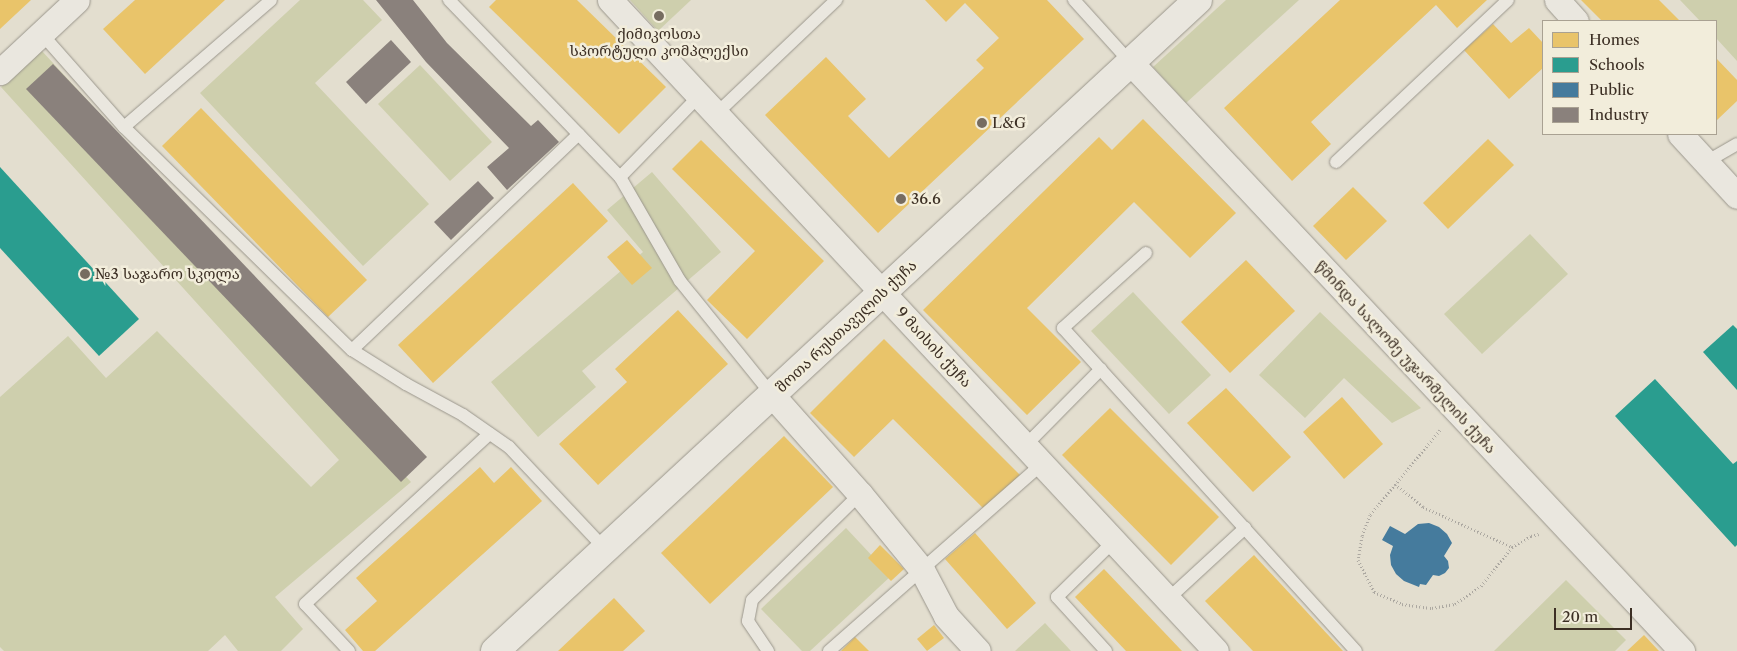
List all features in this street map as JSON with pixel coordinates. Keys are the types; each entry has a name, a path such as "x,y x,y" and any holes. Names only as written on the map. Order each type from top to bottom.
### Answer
{"street":[{"path":"0,72 77,0"},
{"name":"9 მაისის ქუჩა","path":"610,0 1216,651"},
{"name":"შოთა რუსთაველის ქუჩა","path":"495,651 1198,0"},
{"path":"1557,0 1575,20"},
{"name":"წმინდა სალომე უჯარმელის ქუჩა","path":"1131,62 1682,651"},
{"path":"1681,135 1737,196"},
{"path":"772,395 860,494 922,570 946,616 978,651"}],"lane":[{"path":"124,127 271,0"},
{"path":"449,0 620,176 680,281 772,395"},
{"path":"620,176 836,0"},
{"path":"1074,0 1131,62"},
{"path":"1336,162 1508,0"},
{"path":"41,33 124,127 352,350 406,384 463,415 509,447 605,549"},
{"path":"352,350 579,134"},
{"path":"1706,162 1737,144"},
{"path":"1146,253 1063,328 1356,651"},
{"path":"1025,446 1101,369"},
{"path":"349,651 305,604 489,434"},
{"path":"828,651 1042,464"},
{"path":"768,651 748,622 752,600 860,494"},
{"path":"1168,599 1245,528"},
{"path":"1106,651 1057,597 1114,541"}],"path":[{"path":"1456,410 1370,515 1362,536 1358,560 1374,592 1410,605 1432,608 1455,604 1481,586 1512,547 1531,536 1569,530"},
{"path":"1395,484 1424,507 1512,547"}],"green space":[{"path":"300,0 363,0 382,20 315,83 429,204 363,266 200,93"},
{"name":"ქიმიკოსთა სპორტული კომპლექსი","path":"630,0 691,0 658,31"},
{"path":"1226,0 1299,0 1186,103 1153,67"},
{"path":"1680,0 1737,0 1737,61 1717,39 1717,20 1699,20"},
{"name":"№3 საჯარო სკოლა","path":"41,50 114,129 99,149 411,482 275,597 303,629 281,651 238,651 225,635 208,651 4,651 0,647 0,397 68,336 106,378 157,331 311,487 339,460 1,87"},
{"path":"420,65 492,142 450,181 378,104"},
{"path":"652,172 721,252 582,371 596,387 538,437 491,382 643,252 607,210"},
{"path":"1530,234 1568,274 1482,354 1444,314"},
{"path":"1133,292 1211,375 1169,414 1091,331"},
{"path":"1320,312 1421,408 1392,423 1344,378 1305,418 1259,375"},
{"path":"846,528 891,576 810,651 802,651 761,609"},
{"path":"1566,580 1626,640 1615,651 1494,651"},
{"path":"1045,623 1071,651 1015,651"}],"building: Homes":[{"path":"0,0 31,0 0,29"},
{"path":"135,0 225,0 145,74 103,29"},
{"path":"496,0 577,0 666,87 619,134 489,7"},
{"path":"925,0 1047,0 1084,39 878,233 765,115 826,57 866,99 848,116 889,158 984,68 976,60 999,38 965,3 946,22"},
{"path":"1340,0 1487,0 1457,28 1436,5 1311,122 1331,144 1292,181 1224,108"},
{"path":"1581,0 1659,0 1679,20 1601,20"},
{"path":"1493,24 1511,43 1529,28 1542,42 1542,69 1509,99 1464,50"},
{"path":"1717,59 1737,80 1737,101 1717,120"},
{"path":"201,108 367,280 328,317 162,146"},
{"path":"1143,119 1236,213 1190,258 1134,202 1027,308 1081,362 1027,415 923,310 1099,137 1112,150"},
{"path":"1488,139 1514,165 1448,229 1423,203"},
{"path":"701,140 824,261 747,339 707,300 755,251 672,169"},
{"path":"573,183 608,221 433,383 398,345"},
{"path":"1353,187 1387,221 1346,260 1313,226"},
{"path":"627,240 652,268 632,285 607,257"},
{"path":"1246,260 1295,311 1230,373 1181,322"},
{"path":"678,310 728,364 598,485 559,444 627,382 615,369"},
{"path":"884,339 1020,475 985,510 893,419 854,457 810,413"},
{"path":"1226,388 1291,457 1253,492 1187,423"},
{"path":"1342,397 1383,444 1344,479 1303,432"},
{"path":"1110,408 1219,517 1171,565 1062,455"},
{"path":"784,436 833,487 710,604 661,553"},
{"path":"480,467 494,483 511,467 542,501 375,651 363,651 345,630 377,601 356,578"},
{"path":"975,533 1036,603 1007,629 945,559"},
{"path":"880,545 904,569 891,581 868,558"},
{"path":"1254,555 1343,651 1253,651 1205,601"},
{"path":"1104,569 1182,651 1126,651 1075,597"},
{"path":"614,598 645,631 623,651 558,651"},
{"path":"934,625 944,638 927,651 917,639"},
{"path":"1644,635 1659,651 1627,651"},
{"path":"855,637 869,651 841,651"}],"building: Schools":[{"path":"0,167 139,319 99,356 0,248"},
{"path":"1733,325 1737,329 1737,390 1703,352"},
{"path":"1655,379 1733,464 1737,461 1737,545 1735,547 1615,416"}],"building: Public":[{"path":"1429,523 1439,527 1447,534 1452,543 1444,556 1448,561 1449,568 1439,576 1433,575 1426,585 1420,584 1419,587 1404,581 1396,574 1391,565 1390,555 1393,546 1382,540 1390,526 1405,534 1418,524"}],"building: Industry":[{"path":"376,0 413,0 447,43 531,126 538,120 559,142 507,190 487,167 509,148 426,62"},
{"path":"391,40 411,62 366,104 346,82"},
{"path":"53,64 427,457 401,482 26,89"},
{"path":"478,181 494,198 451,240 434,222"}],"place":[{"name":"ქიმიკოსთა სპორტული კომპლექსი","path":"659,16"},
{"name":"L&G","path":"982,123"},
{"name":"36.6","path":"901,199"},
{"name":"№3 საჯარო სკოლა","path":"85,274"}]}
